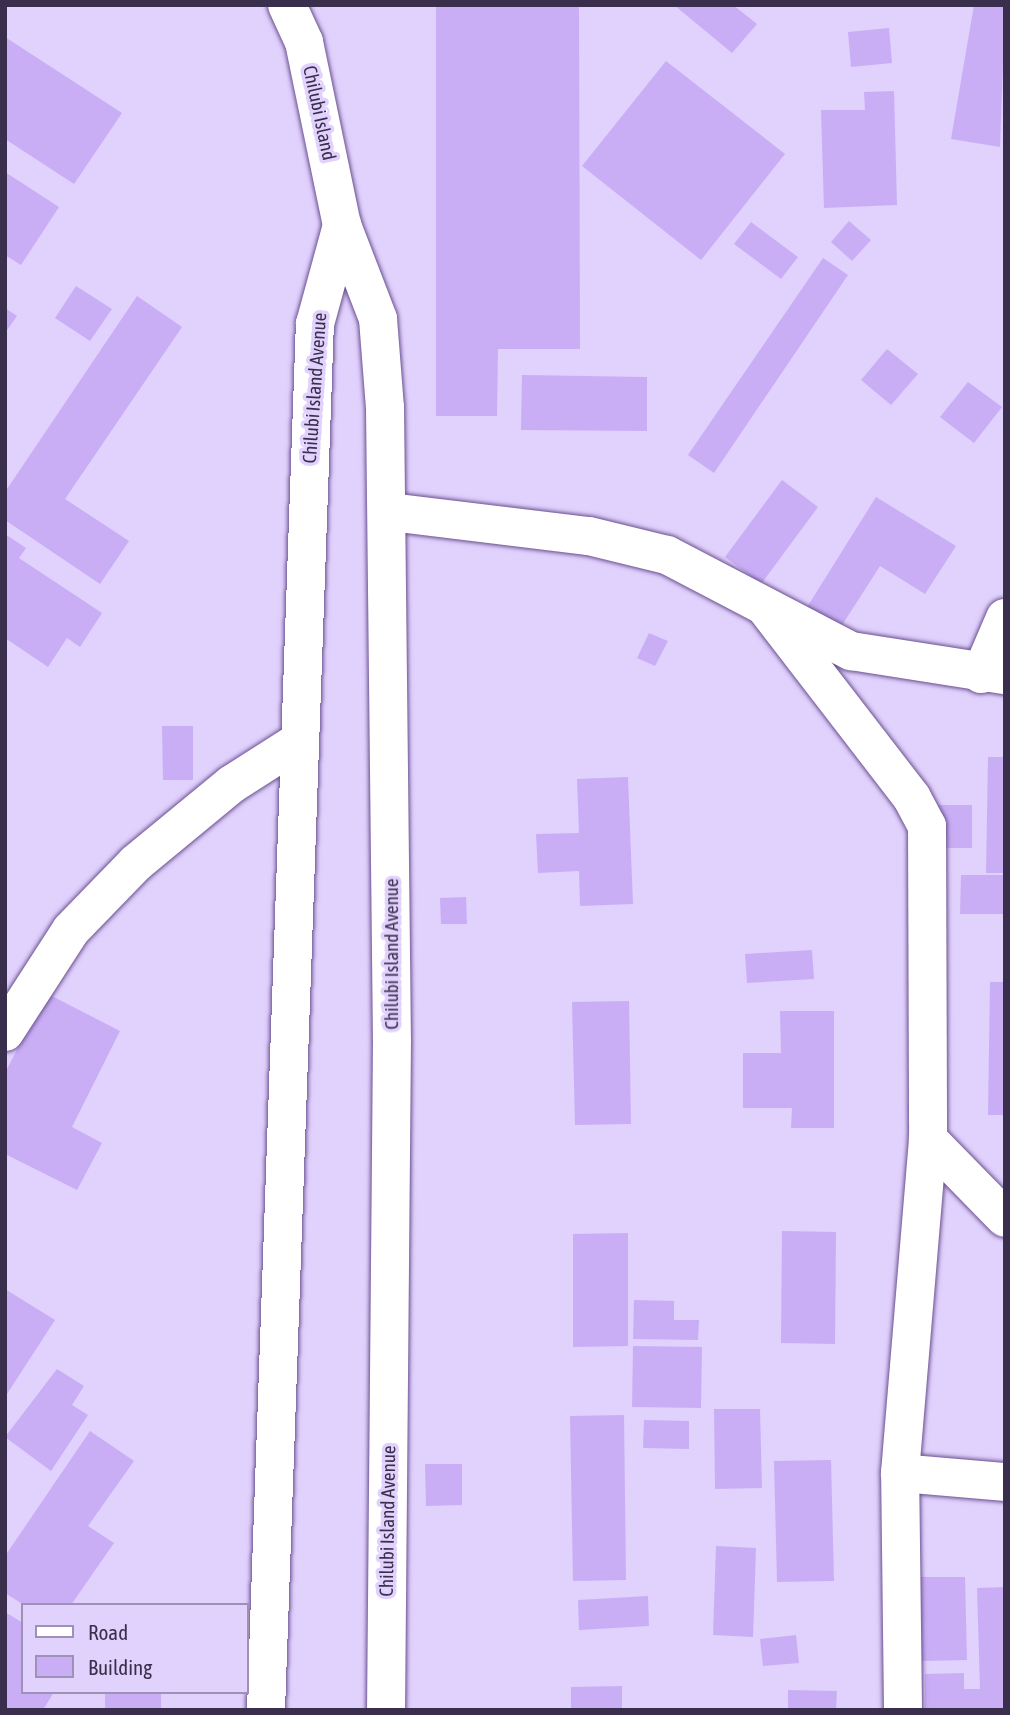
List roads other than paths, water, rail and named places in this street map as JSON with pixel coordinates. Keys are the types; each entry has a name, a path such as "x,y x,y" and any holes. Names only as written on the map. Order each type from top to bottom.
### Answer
{"street":[{"name":"Chilubi Island","path":"287,5 304,42 342,225"},
{"name":"Chilubi Island Avenue","path":"342,225 378,319 390,512 386,1710"},
{"name":"Chilubi Island Avenue","path":"261,1704 315,324 342,225"},
{"path":"390,512 589,536 667,555 850,651 993,674 1005,618"},
{"path":"765,607 912,798 927,827 928,1139 900,1473 903,1710"},
{"path":"5,1032 71,930 136,863 232,784 298,741"},
{"path":"928,1139 1005,1218"},
{"path":"900,1473 1005,1482"}]}
